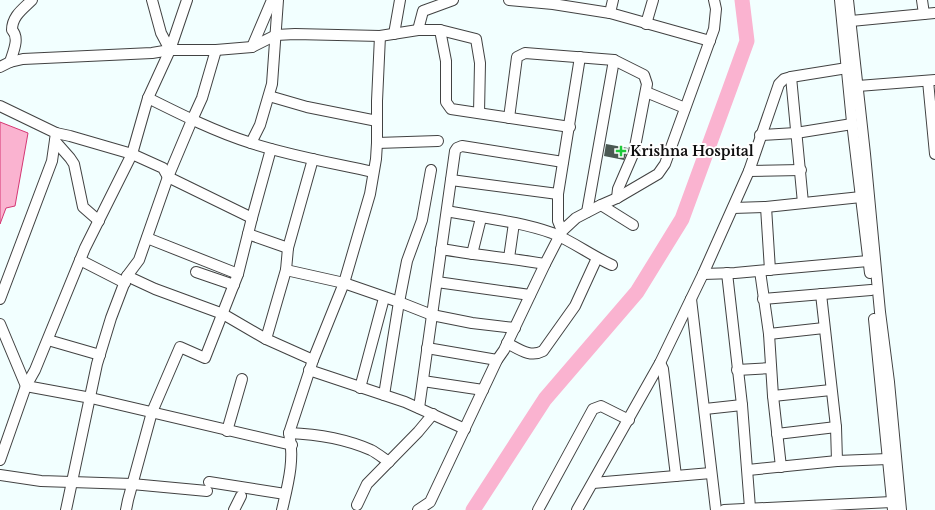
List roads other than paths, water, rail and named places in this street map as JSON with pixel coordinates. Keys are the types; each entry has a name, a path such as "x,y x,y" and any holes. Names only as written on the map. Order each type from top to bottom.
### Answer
{"street":[{"path":"3,64 16,39 16,34 12,30 12,26 19,11 32,0"},
{"path":"152,0 161,33 170,50"},
{"path":"0,460 4,435 26,386 35,370 80,260 132,154 148,98 170,50 187,0"},
{"path":"252,46 272,0"},
{"path":"251,143 260,125 272,84 278,0"},
{"path":"394,34 400,0"},
{"path":"418,30 423,11 452,0"},
{"path":"510,0 554,2 610,13 710,41"},
{"path":"610,13 613,0"},
{"path":"646,24 653,0"},
{"path":"418,510 430,502 497,360 515,328 560,234 576,218 617,198 658,174 665,164 714,30 716,9 714,0"},
{"path":"724,510 750,508 893,506 840,0"},
{"path":"848,0 880,312 889,382 901,510"},
{"path":"922,0 924,14"},
{"path":"851,22 935,13"},
{"path":"3,64 23,59 152,53 170,50 216,50 252,46 276,35 380,36 418,30 440,30 476,39 480,63 479,113"},
{"path":"440,30 446,62 446,102 451,109 570,127"},
{"path":"282,510 292,456 292,445 289,433 309,370 344,284 370,194 376,159 380,36"},
{"path":"66,510 100,355 111,318 126,280 139,260 168,177 202,98 216,50"},
{"path":"508,118 516,57 525,53 614,60 644,75 648,84 634,152 618,189 617,198"},
{"path":"560,234 558,221 558,194 570,127 580,57"},
{"path":"588,212 614,60"},
{"path":"578,510 660,363 703,274 749,171 760,135 779,84 784,79 791,77 847,68"},
{"path":"791,77 803,203"},
{"path":"858,86 932,80 935,150"},
{"path":"646,92 685,108"},
{"path":"269,96 307,107 377,121"},
{"path":"148,98 192,120 251,143 313,159 373,172"},
{"path":"0,106 55,137 74,164 83,207 99,221"},
{"path":"760,135 796,132 852,124"},
{"path":"55,137 70,136 132,154 163,168 168,177 252,218"},
{"path":"0,299 52,161 55,137"},
{"path":"377,142 438,141"},
{"path":"419,408 438,282 441,249 455,152 457,148 462,146 563,162"},
{"path":"126,510 152,412 180,347 205,358 238,274 271,149"},
{"path":"266,339 286,270 288,248 313,159"},
{"path":"384,395 407,261 422,220 431,170"},
{"path":"749,171 801,170"},
{"path":"451,180 558,194"},
{"path":"733,208 766,207 861,197"},
{"path":"601,205 633,225"},
{"path":"766,207 763,299 769,334 773,396 781,467"},
{"path":"447,211 481,218 514,222 560,234 597,258 612,264"},
{"path":"472,254 481,218"},
{"path":"509,258 514,222"},
{"path":"248,234 288,248"},
{"path":"147,238 238,274"},
{"path":"441,249 545,264"},
{"path":"507,343 530,354 537,354 543,350 575,306 597,258"},
{"path":"80,260 126,280 222,314 266,339 313,360"},
{"path":"703,274 868,261"},
{"path":"286,270 344,284 399,302 432,315 472,323 515,328"},
{"path":"196,272 234,285"},
{"path":"728,273 737,370 742,405 750,508"},
{"path":"438,282 530,295"},
{"path":"763,299 871,290"},
{"path":"820,294 836,427 837,461"},
{"path":"360,388 384,298"},
{"path":"691,299 716,510"},
{"path":"0,324 26,386"},
{"path":"769,334 824,328"},
{"path":"48,340 100,355"},
{"path":"427,348 497,360"},
{"path":"660,363 663,369 676,476"},
{"path":"737,370 771,368"},
{"path":"309,370 419,408 465,429"},
{"path":"227,431 242,379"},
{"path":"423,381 483,390"},
{"path":"26,386 91,398 292,445"},
{"path":"773,396 831,390"},
{"path":"705,410 742,405"},
{"path":"538,510 593,410 601,406 629,420"},
{"path":"357,505 367,484 418,432 432,414"},
{"path":"777,434 836,427"},
{"path":"289,433 315,434 343,441 371,450 389,462"},
{"path":"748,470 837,461 888,459"},
{"path":"593,483 711,473"},
{"path":"0,475 41,481 208,486 285,494"},
{"path":"234,510 241,496"}],"waterway":[{"path":"473,510 545,399 637,292 682,219 747,41 742,0"}],"place":[{"name":"Krishna Hospital","path":"621,151"}]}
